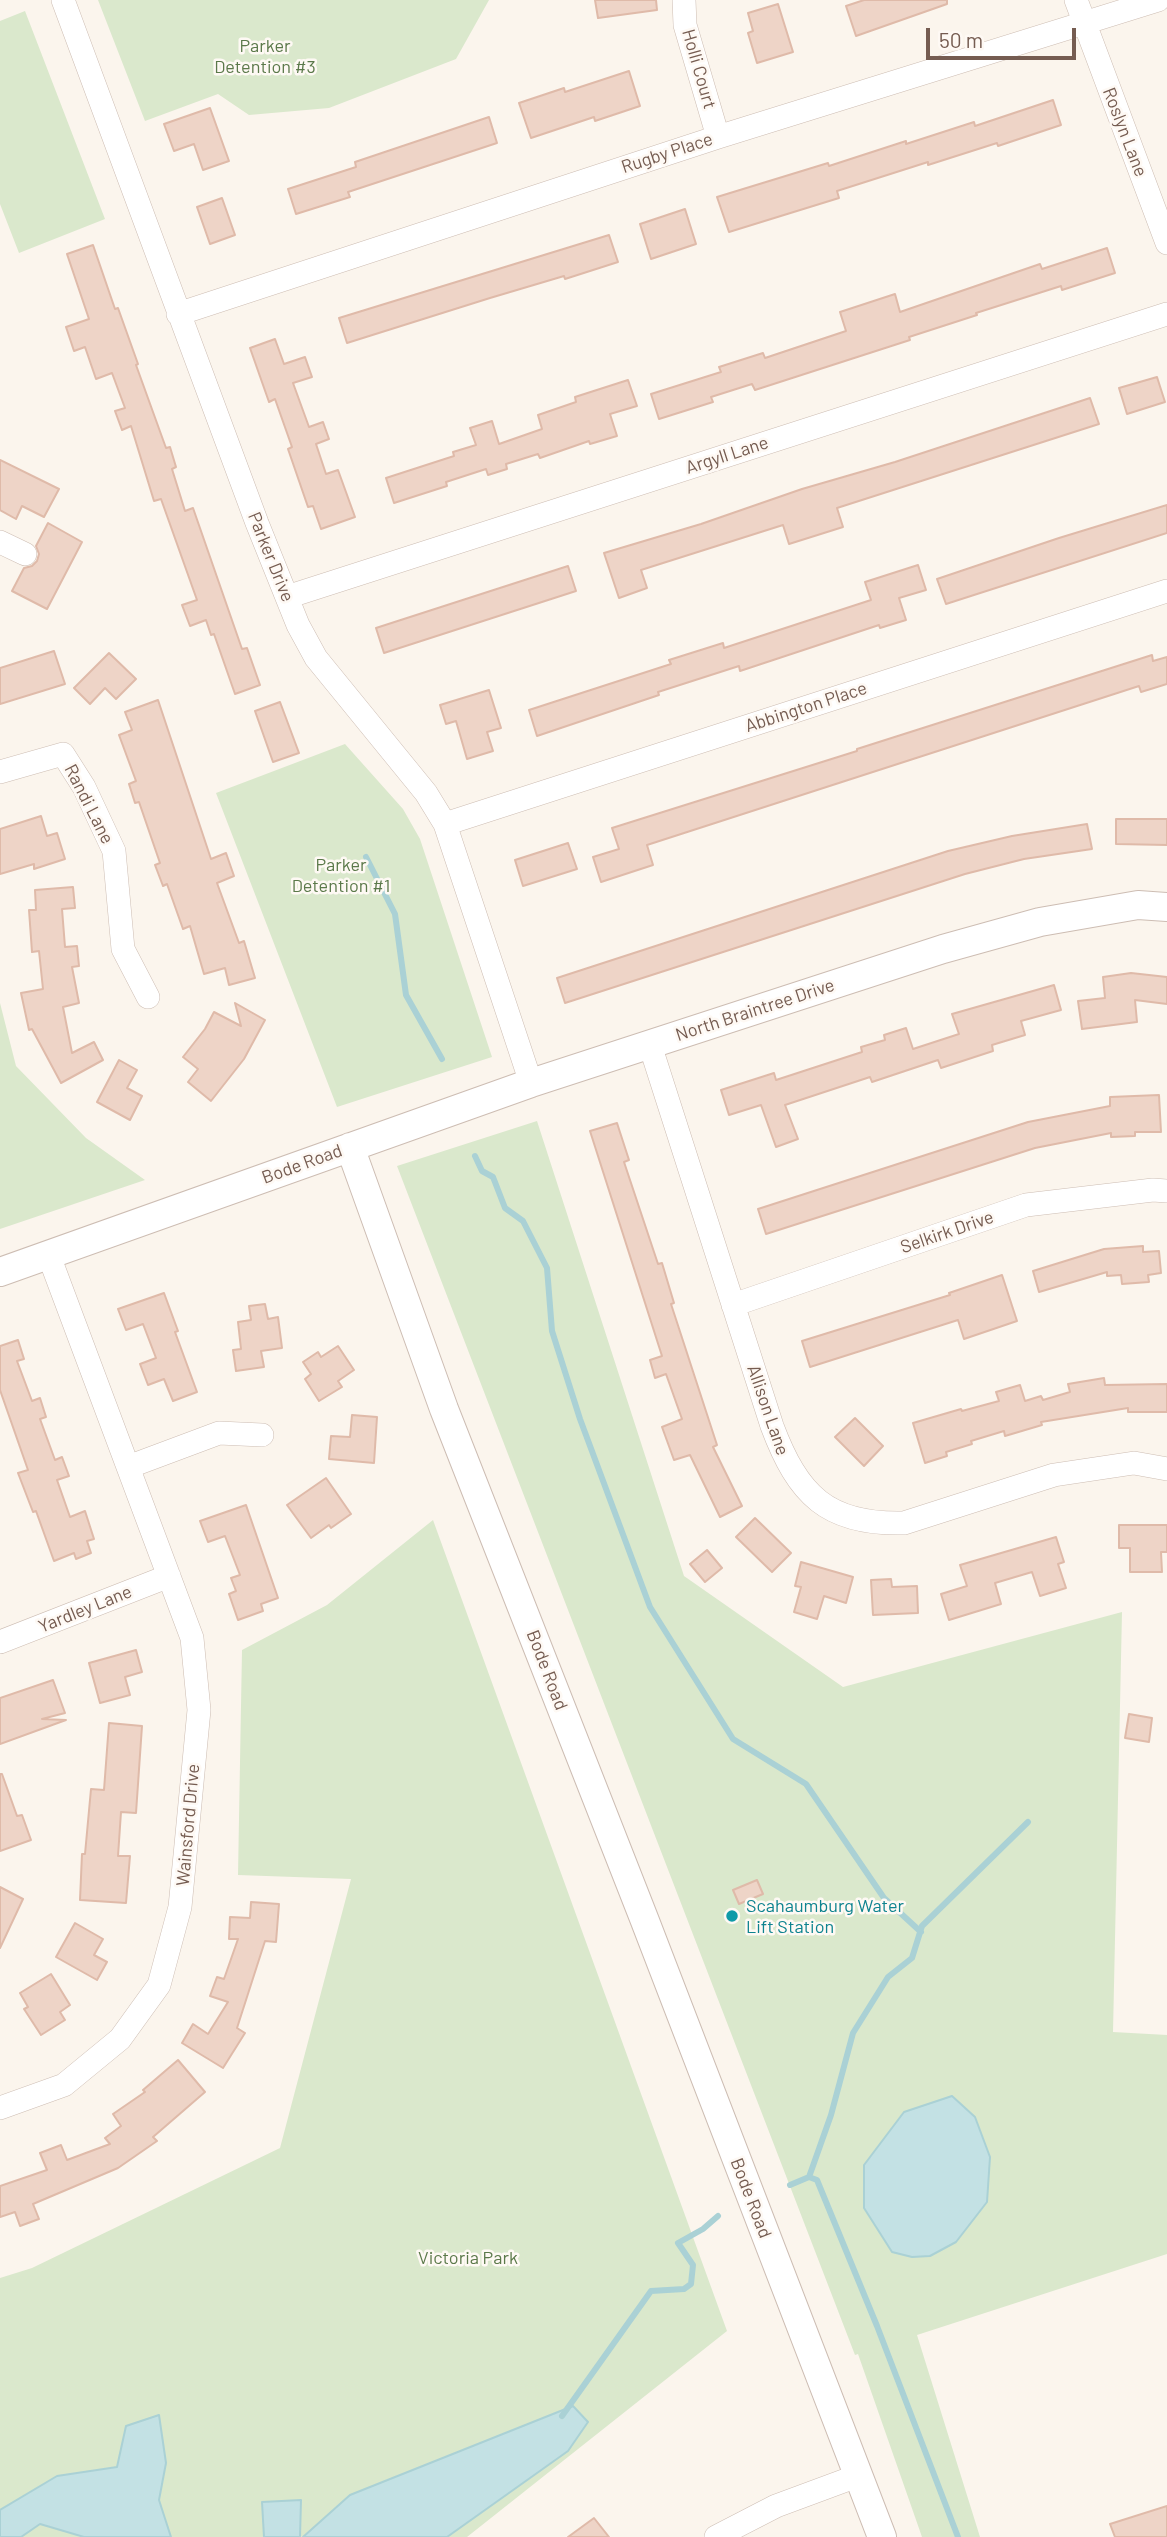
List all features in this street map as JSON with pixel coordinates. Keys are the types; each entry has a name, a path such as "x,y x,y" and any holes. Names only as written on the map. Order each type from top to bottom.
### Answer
{"street":[{"name":"Parker Drive","path":"63,0 178,314 306,641 316,658 426,793 445,824 531,1083"},
{"name":"Holli Court","path":"684,0 685,24 718,137"},
{"name":"Rugby Place","path":"178,314 718,137 1080,11 1158,0"},
{"name":"Roslyn Lane","path":"1080,11 1167,243"},
{"name":"Argyll Lane","path":"287,597 1167,314"},
{"path":"0,542 24,554"},
{"name":"Abbington Place","path":"445,824 1167,590"},
{"name":"Randi Lane","path":"0,772 63,754 84,787 114,851 123,949 148,997"},
{"name":"North Braintree Drive","path":"350,1147 531,1083 943,948 1040,922 1138,905 1167,907"},
{"name":"Allison Lane","path":"650,1045 772,1426 789,1468 809,1493 829,1508 854,1518 878,1524 904,1523 1054,1475 1133,1463 1167,1469"},
{"name":"Bode Road","path":"0,1272 350,1147 444,1409 882,2537"},
{"name":"Selkirk Drive","path":"733,1305 1026,1205 1153,1190 1167,1191"},
{"name":"Wainsford Drive","path":"0,2108 64,2085 120,2039 159,1985 180,1907 199,1710 191,1638 49,1256"},
{"path":"128,1467 219,1433 262,1435"},
{"name":"Yardley Lane","path":"0,1642 169,1576"},
{"path":"716,2537 776,2507 857,2476"}],"green space":[{"name":"Parker Detention #3","path":"98,0 489,0 456,59 329,108 249,115 218,94 145,121"},
{"path":"25,11 105,219 19,253 0,204 0,21"},
{"name":"Parker Detention #1","path":"345,744 403,809 420,839 492,1057 337,1107 216,793"},
{"path":"0,1003 16,1066 86,1138 145,1180 0,1229"},
{"path":"537,1121 684,1576 843,1687 1122,1612 1113,2032 1167,2035 1167,2254 917,2335 980,2537 922,2537 858,2354 855,2355 397,1166"},
{"name":"Victoria Park","path":"433,1520 727,2331 467,2537 0,2537 0,2278 32,2268 280,2148 351,1879 238,1875 242,1650 327,1605"}],"water":[{"path":"952,2096 975,2117 990,2157 987,2202 956,2242 930,2256 912,2257 892,2252 864,2208 864,2165 904,2112"},
{"path":"573,2406 588,2422 568,2451 447,2537 303,2537 350,2495"},
{"path":"159,2415 166,2463 159,2500 171,2537 84,2537 40,2524 21,2537 0,2537 0,2510 57,2476 117,2467 126,2426"},
{"path":"301,2500 300,2537 264,2537 262,2502"}],"building":[{"path":"595,0 656,0 657,10 598,18"},
{"path":"864,0 947,0 947,4 856,36 846,6"},
{"path":"778,4 793,52 757,63 748,33 753,31 748,13"},
{"path":"629,71 640,106 595,121 594,117 531,138 519,103 564,88 565,92"},
{"path":"1053,100 1061,125 998,146 997,143 928,165 928,162 837,191 839,198 729,232 717,197 974,122 975,126"},
{"path":"210,108 229,161 203,170 194,144 174,151 164,124"},
{"path":"489,117 497,143 348,192 350,197 296,214 288,189 356,167 355,162"},
{"path":"222,198 235,235 210,244 197,207"},
{"path":"685,209 696,244 651,259 640,224"},
{"path":"609,235 618,262 490,298 347,343 339,318"},
{"path":"93,245 115,309 118,308 166,448 170,447 176,467 172,469 185,511 193,508 242,649 247,648 260,685 235,694 214,634 211,635 206,620 190,626 182,605 197,600 161,499 154,501 131,426 122,430 115,411 125,408 112,373 96,379 85,347 74,351 66,327 89,319 67,254"},
{"path":"1107,248 1115,273 1062,290 1061,286 976,313 977,315 909,337 910,340 755,390 752,384 711,397 713,402 659,419 651,394 721,372 719,367 763,353 765,358 846,331 840,312 895,294 900,312 1040,264 1042,269"},
{"path":"275,339 284,364 305,357 312,377 293,383 309,427 323,422 329,439 316,444 326,474 338,470 355,517 321,529 313,506 308,507 288,449 292,447 275,399 269,402 250,348"},
{"path":"1157,377 1165,402 1127,414 1119,388"},
{"path":"628,380 637,406 610,414 617,436 590,444 589,441 540,458 538,454 506,464 507,469 488,475 486,469 446,482 447,486 394,503 386,478 454,456 453,452 476,445 470,428 492,421 499,444 542,429 538,415 576,402 575,397"},
{"path":"1090,398 1099,424 837,508 843,527 789,544 783,525 641,570 647,588 619,598 604,553"},
{"path":"0,460 59,489 44,517 22,506 16,519 0,510"},
{"path":"1167,505 1167,533 946,604 937,579"},
{"path":"48,523 82,542 47,609 12,591 24,568 37,561 39,554 36,546"},
{"path":"918,565 926,590 899,598 906,620 880,628 879,625 740,671 739,666 537,736 529,710 671,664 669,660 723,643 724,648 871,600 865,582"},
{"path":"568,566 576,591 384,653 376,628"},
{"path":"54,651 65,684 0,704 0,668"},
{"path":"109,653 136,679 116,699 105,688 90,704 74,688"},
{"path":"1152,655 1153,661 1167,657 1167,684 1141,692 1139,686 647,845 653,865 601,882 593,857 619,849 612,828"},
{"path":"489,690 501,728 487,732 493,751 467,759 456,721 446,724 440,705"},
{"path":"158,700 211,859 226,853 234,876 217,883 239,943 244,941 255,978 229,985 225,968 204,974 190,926 183,929 167,884 163,886 155,865 160,863 139,802 135,803 129,784 136,781 119,735 132,730 125,712"},
{"path":"280,702 299,753 273,762 255,711"},
{"path":"41,816 47,836 57,833 65,859 34,869 34,864 0,874 0,829"},
{"path":"1116,819 1167,819 1167,845 1116,844"},
{"path":"1087,824 1092,849 1024,859 965,874 565,1003 557,978 948,851 1012,836"},
{"path":"568,843 577,869 523,886 515,860"},
{"path":"73,887 75,908 62,909 65,947 77,946 79,966 72,967 79,1003 63,1007 72,1053 94,1042 103,1060 61,1083 32,1029 29,1030 21,993 43,989 39,951 32,952 29,910 36,910 35,890"},
{"path":"1131,973 1167,977 1167,1004 1135,1000 1137,1022 1082,1029 1078,1001 1105,998 1103,977"},
{"path":"1054,985 1061,1010 1021,1021 1025,1035 992,1045 993,1051 941,1068 938,1060 872,1082 870,1077 785,1105 798,1139 776,1147 761,1105 729,1115 721,1090 774,1073 776,1080 862,1052 861,1047 885,1040 884,1035 906,1028 913,1049 959,1034 952,1014"},
{"path":"235,1003 265,1020 244,1059 211,1101 188,1082 198,1069 183,1057 205,1029 214,1012 241,1026"},
{"path":"119,1060 137,1070 127,1088 142,1096 130,1120 97,1102"},
{"path":"1159,1095 1161,1132 1135,1132 1135,1136 1111,1137 1111,1133 1035,1148 766,1234 758,1209 1028,1122 1110,1106 1110,1097"},
{"path":"617,1123 629,1160 624,1162 658,1264 662,1263 674,1303 671,1304 717,1445 713,1447 742,1506 720,1517 690,1455 674,1460 662,1427 682,1419 666,1374 655,1378 650,1360 662,1356 590,1131"},
{"path":"1143,1246 1143,1252 1159,1251 1161,1273 1148,1275 1149,1282 1122,1284 1121,1275 1107,1276 1107,1272 1039,1292 1033,1271 1104,1249"},
{"path":"1002,1275 1017,1321 964,1339 958,1320 810,1367 802,1341 950,1295 949,1293"},
{"path":"164,1293 197,1392 173,1401 164,1379 148,1385 140,1364 156,1358 143,1324 126,1330 118,1309"},
{"path":"265,1304 268,1319 278,1317 282,1348 261,1351 264,1367 236,1371 233,1350 241,1349 238,1322 251,1320 249,1306"},
{"path":"18,1340 24,1359 17,1361 32,1401 40,1398 46,1417 40,1419 55,1460 62,1457 69,1476 57,1480 70,1517 85,1511 94,1539 87,1541 91,1553 76,1559 74,1553 54,1561 36,1511 33,1512 18,1473 28,1470 0,1390 0,1346"},
{"path":"338,1346 354,1370 338,1381 342,1387 319,1401 305,1379 311,1374 303,1362 318,1352 321,1357"},
{"path":"1104,1378 1105,1385 1167,1384 1167,1412 1128,1412 1128,1408 1041,1422 1042,1425 1005,1436 1004,1431 971,1441 972,1444 946,1452 947,1456 925,1463 913,1423 999,1401 996,1392 1020,1385 1025,1401 1041,1396 1043,1400 1070,1392 1068,1384"},
{"path":"352,1415 377,1417 374,1463 329,1459 331,1436 350,1437"},
{"path":"855,1418 883,1446 864,1466 835,1437"},
{"path":"326,1478 351,1514 311,1538 287,1505"},
{"path":"246,1505 278,1598 261,1604 263,1611 238,1620 229,1594 236,1591 231,1578 240,1575 225,1536 208,1542 200,1521"},
{"path":"755,1518 791,1553 772,1572 736,1537"},
{"path":"1119,1525 1167,1525 1167,1552 1161,1552 1162,1572 1130,1572 1130,1548 1119,1548"},
{"path":"1056,1537 1064,1562 1058,1564 1066,1588 1040,1596 1032,1572 995,1583 1001,1604 949,1620 941,1594 967,1586 960,1565"},
{"path":"707,1550 722,1568 705,1582 690,1564"},
{"path":"801,1562 853,1577 846,1603 824,1596 817,1619 794,1612 801,1587 795,1586"},
{"path":"891,1579 892,1587 917,1586 918,1613 873,1615 871,1580"},
{"path":"136,1650 142,1672 125,1677 130,1695 100,1703 89,1663"},
{"path":"53,1680 65,1713 42,1719 66,1720 0,1744 0,1698"},
{"path":"1129,1714 1152,1718 1149,1742 1125,1738"},
{"path":"109,1723 142,1726 136,1813 121,1812 118,1856 130,1856 126,1903 80,1900 82,1854 85,1854 91,1789 104,1790"},
{"path":"0,1774 17,1816 22,1815 31,1840 0,1851"},
{"path":"757,1880 763,1894 739,1904 733,1890"},
{"path":"0,1887 23,1899 0,1948"},
{"path":"251,1902 279,1904 276,1942 265,1941 237,2028 245,2033 223,2068 182,2043 193,2024 208,2034 228,2002 210,1996 217,1977 224,1979 238,1939 229,1939 230,1917 250,1918"},
{"path":"75,1923 103,1939 94,1955 107,1962 97,1980 56,1957"},
{"path":"51,1974 70,2005 60,2012 65,2020 41,2035 24,2009 28,2007 20,1993"},
{"path":"178,2060 205,2092 153,2137 157,2141 118,2168 33,2204 39,2219 20,2226 15,2212 0,2217 0,2186 47,2170 40,2153 61,2145 67,2160 110,2144 105,2138 121,2126 113,2114 145,2092 143,2090"},
{"path":"1167,2506 1167,2537 1115,2537 1110,2524"},
{"path":"594,2518 609,2537 568,2537"}],"waterway":[{"path":"366,857 395,914 406,995 442,1059"},
{"path":"475,1156 482,1171 493,1177 505,1208 523,1221 547,1268 552,1331 580,1419 650,1607 733,1739 806,1784 884,1898 921,1932"},
{"path":"809,2177 831,2115 853,2033 888,1977 912,1958 922,1926 1028,1822"},
{"path":"790,2185 809,2177 817,2180 877,2326 958,2537"},
{"path":"562,2416 651,2291 684,2289 691,2284 693,2265 678,2243 703,2229 718,2216"}],"place":[{"name":"Scahaumburg Water Lift Station","path":"732,1916"}]}
